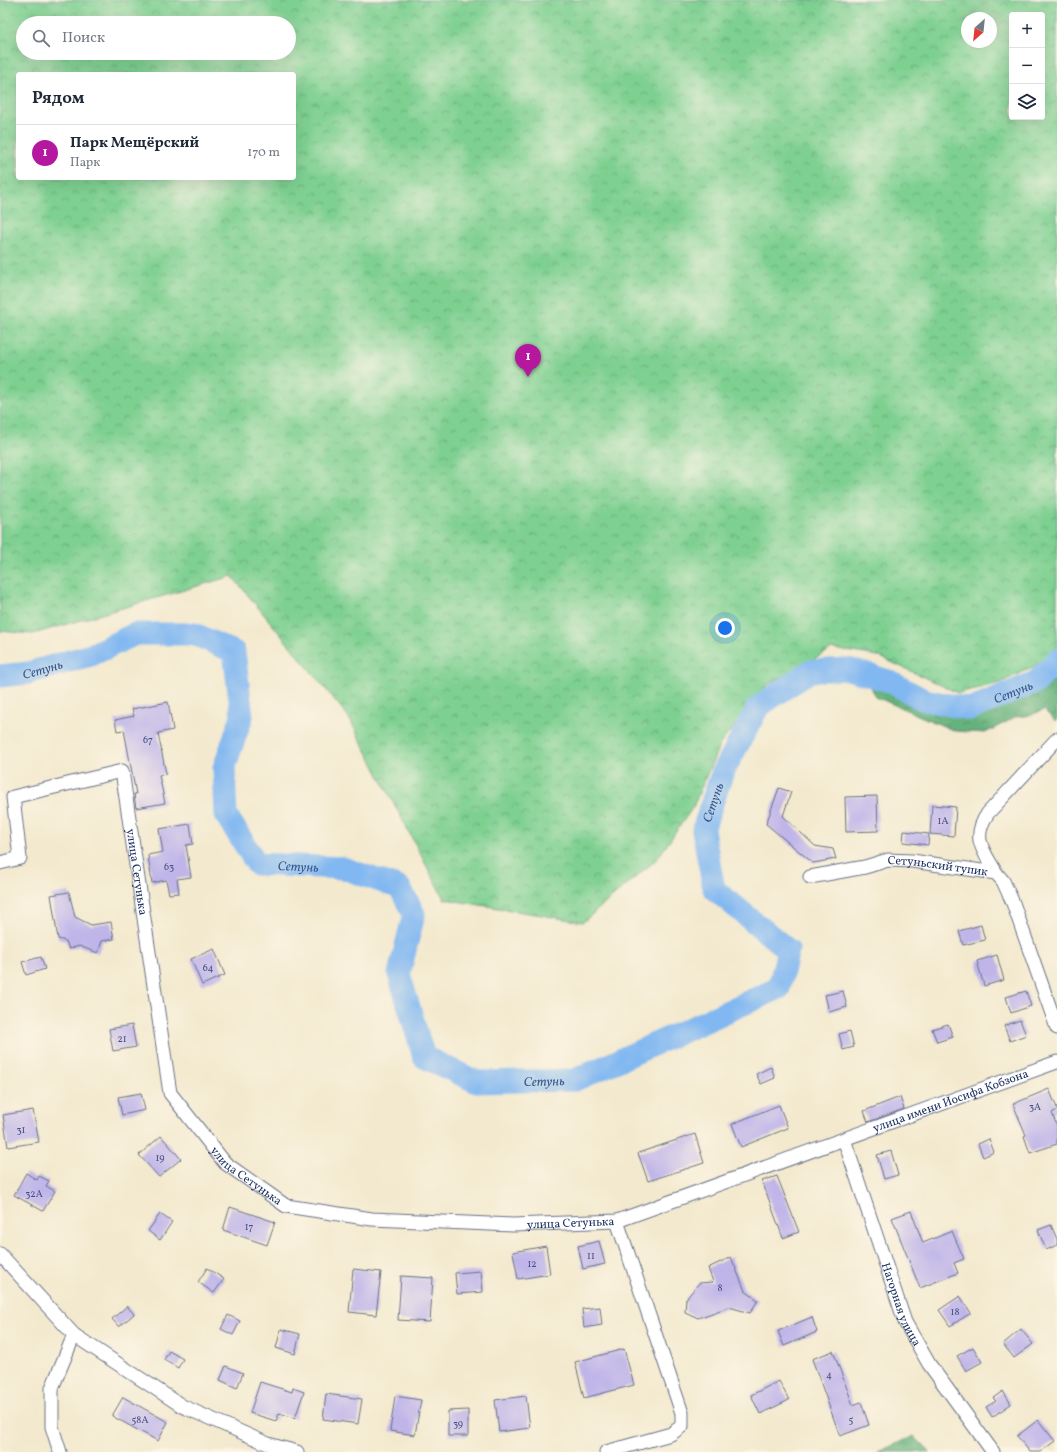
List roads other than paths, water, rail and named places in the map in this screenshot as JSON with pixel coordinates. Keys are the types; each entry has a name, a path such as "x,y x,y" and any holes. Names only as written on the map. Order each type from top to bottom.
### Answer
{"street":[{"path":"996,873 980,845 979,834 981,822 1057,739"},
{"name":"улица Сетунька","path":"0,863 20,858 13,798 122,771 170,1093 225,1163 286,1206 372,1219 497,1225 617,1221 682,1413 682,1426 671,1434 606,1452"},
{"name":"Сетуньский тупик","path":"810,876 864,867 888,860 912,861 996,873 1003,881 1013,903 1057,1028"},
{"name":"улица имени Иосифа Кобзона","path":"617,1221 804,1155 844,1139 1057,1062"},
{"name":"Нагорная улица","path":"844,1139 905,1322 930,1364 993,1452"},
{"path":"0,1254 74,1335 182,1406 268,1444 297,1452"},
{"path":"60,1452 52,1427 52,1388 74,1335"}],"waterway":[{"name":"Сетунь","path":"0,676 28,673 91,655 135,634 194,634 234,652 242,716 224,768 226,815 257,864 343,868 400,888 414,914 399,974 424,1057 477,1082 575,1080 779,988 788,950 714,889 703,830 722,774 758,707 810,671 848,669 889,681 924,700 970,709 1036,682 1057,660"}],"place":[{"name":"Парк Мещёрский","path":"528,377"}]}
